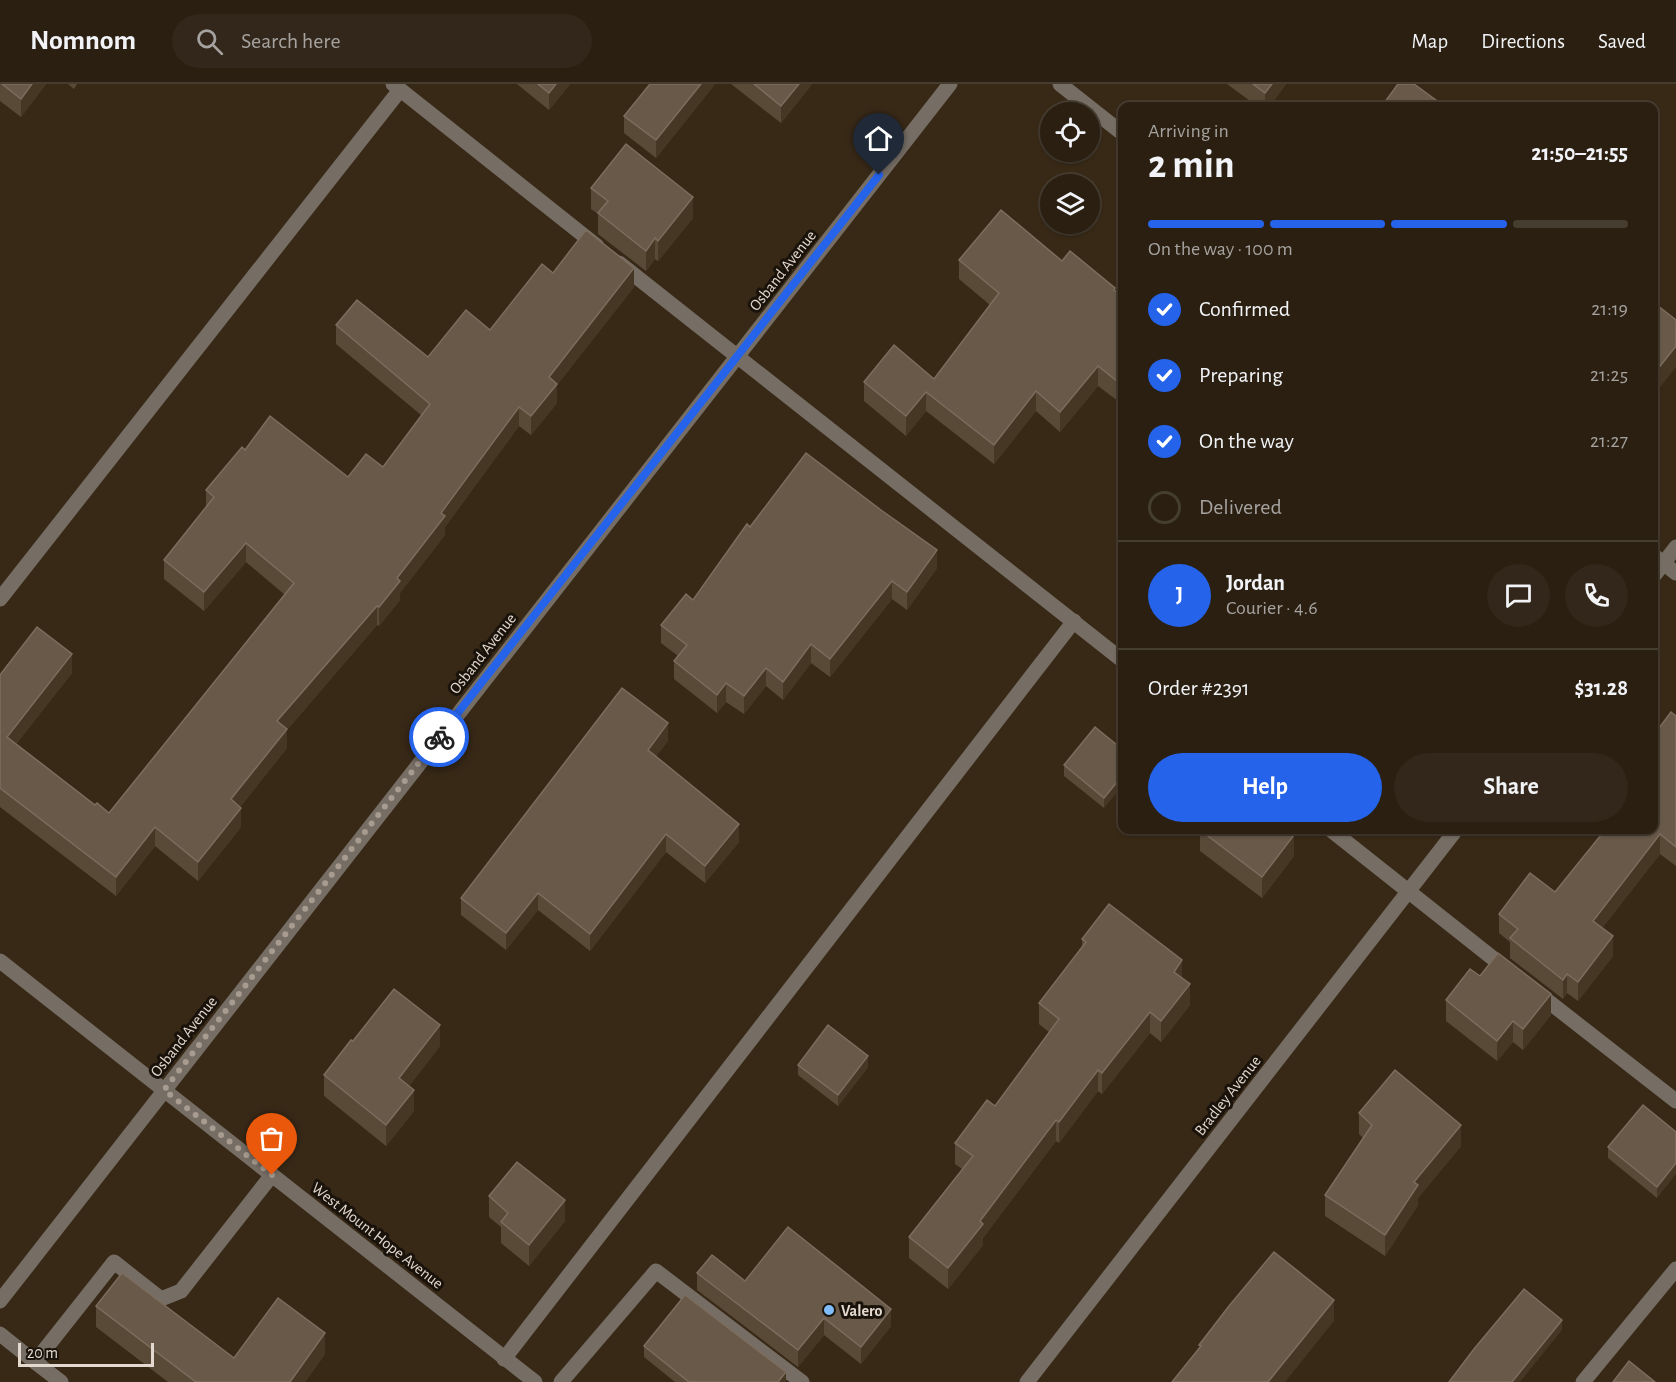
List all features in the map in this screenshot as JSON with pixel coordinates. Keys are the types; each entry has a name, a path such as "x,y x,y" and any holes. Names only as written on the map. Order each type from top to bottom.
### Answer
{"street":[{"name":"Osband Avenue","path":"0,1301 950,84"},
{"path":"1060,84 1118,130"},
{"path":"0,599 396,87 1118,657"},
{"path":"1676,547 1658,559 1676,573"},
{"path":"504,1359 1074,621"},
{"path":"1336,834 1676,1101"},
{"name":"Bradley Avenue","path":"1027,1382 1453,834"},
{"name":"West Mount Hope Avenue","path":"0,962 535,1382"},
{"path":"35,1362 114,1262 161,1299 181,1291 272,1175"},
{"path":"1583,1382 1676,1269"},
{"path":"561,1382 656,1271 802,1382"},
{"path":"0,1334 61,1382"}],"building":[{"path":"2,84 32,84 21,99"},
{"path":"538,84 556,84 549,93"},
{"path":"650,84 701,84 656,140 624,116"},
{"path":"754,84 799,84 781,106"},
{"path":"1253,84 1272,84 1265,93"},
{"path":"1398,84 1414,84 1439,102 1385,102"},
{"path":"626,144 693,197 658,241 655,238 646,251 598,213 608,201 591,188"},
{"path":"1001,210 1062,261 1070,251 1118,293 1118,382 1098,366 1060,412 1036,391 994,445 926,392 906,416 864,382 894,345 934,379 999,293 959,260"},
{"path":"586,230 634,268 549,377 557,384 531,416 519,407 441,513 445,516 397,578 400,581 277,721 287,729 231,799 241,808 198,862 155,827 116,877 0,788 0,675 37,627 72,654 7,737 95,805 97,803 109,813 294,583 246,543 204,592 164,560 214,497 206,490 242,447 245,450 270,416 348,477 366,454 383,467 430,404 336,325 357,300 428,357 466,310 490,330 542,264 553,273"},
{"path":"1658,306 1676,320 1676,346 1658,369"},
{"path":"806,453 937,550 907,592 892,581 830,659 811,644 783,682 766,668 744,696 726,683 717,695 674,661 687,645 661,625 686,594 693,600 747,524 750,527"},
{"path":"622,688 668,723 648,750 739,824 705,866 666,834 590,934 538,893 506,933 461,898"},
{"path":"1671,712 1676,716 1676,847 1660,834 1593,921 1613,936 1578,982 1567,974 1563,980 1510,938 1518,929 1499,914 1530,873 1555,892 1602,834 1658,834 1658,729"},
{"path":"1095,727 1118,746 1118,781 1104,798 1064,765"},
{"path":"1205,834 1294,835 1262,877"},
{"path":"1109,904 1182,960 1174,972 1190,984 1161,1021 1150,1012 1102,1073 1098,1070 1059,1122 1056,1120 980,1221 983,1224 948,1268 909,1237 973,1156 955,1143 987,1100 995,1106 1059,1019 1039,1003 1086,942 1082,939"},
{"path":"1498,953 1551,994 1523,1029 1513,1021 1497,1041 1446,1000 1470,969 1480,976"},
{"path":"394,989 440,1025 399,1078 414,1090 386,1125 324,1075"},
{"path":"828,1025 868,1056 838,1095 798,1065"},
{"path":"1395,1070 1461,1125 1414,1182 1418,1185 1385,1235 1325,1195 1372,1125 1359,1113"},
{"path":"1643,1105 1676,1132 1676,1163 1657,1187 1608,1147"},
{"path":"517,1162 565,1200 529,1245 501,1222 508,1213 489,1196"},
{"path":"788,1227 891,1309 861,1347 824,1318 798,1350 697,1273 712,1255 745,1281"},
{"path":"1274,1252 1334,1300 1268,1382 1172,1382 1229,1306"},
{"path":"122,1273 234,1358 278,1298 325,1333 290,1382 196,1382 96,1306"},
{"path":"1524,1289 1562,1320 1512,1382 1449,1382 1474,1349"},
{"path":"685,1295 786,1372 778,1382 689,1382 644,1346"},
{"path":"1629,1361 1655,1382 1613,1382"}],"way so far":[{"path":"272,1175 164,1090 439,737"}],"place":[{"name":"Valero","path":"829,1310"}],"route":[{"path":"439,737 879,175"}]}
